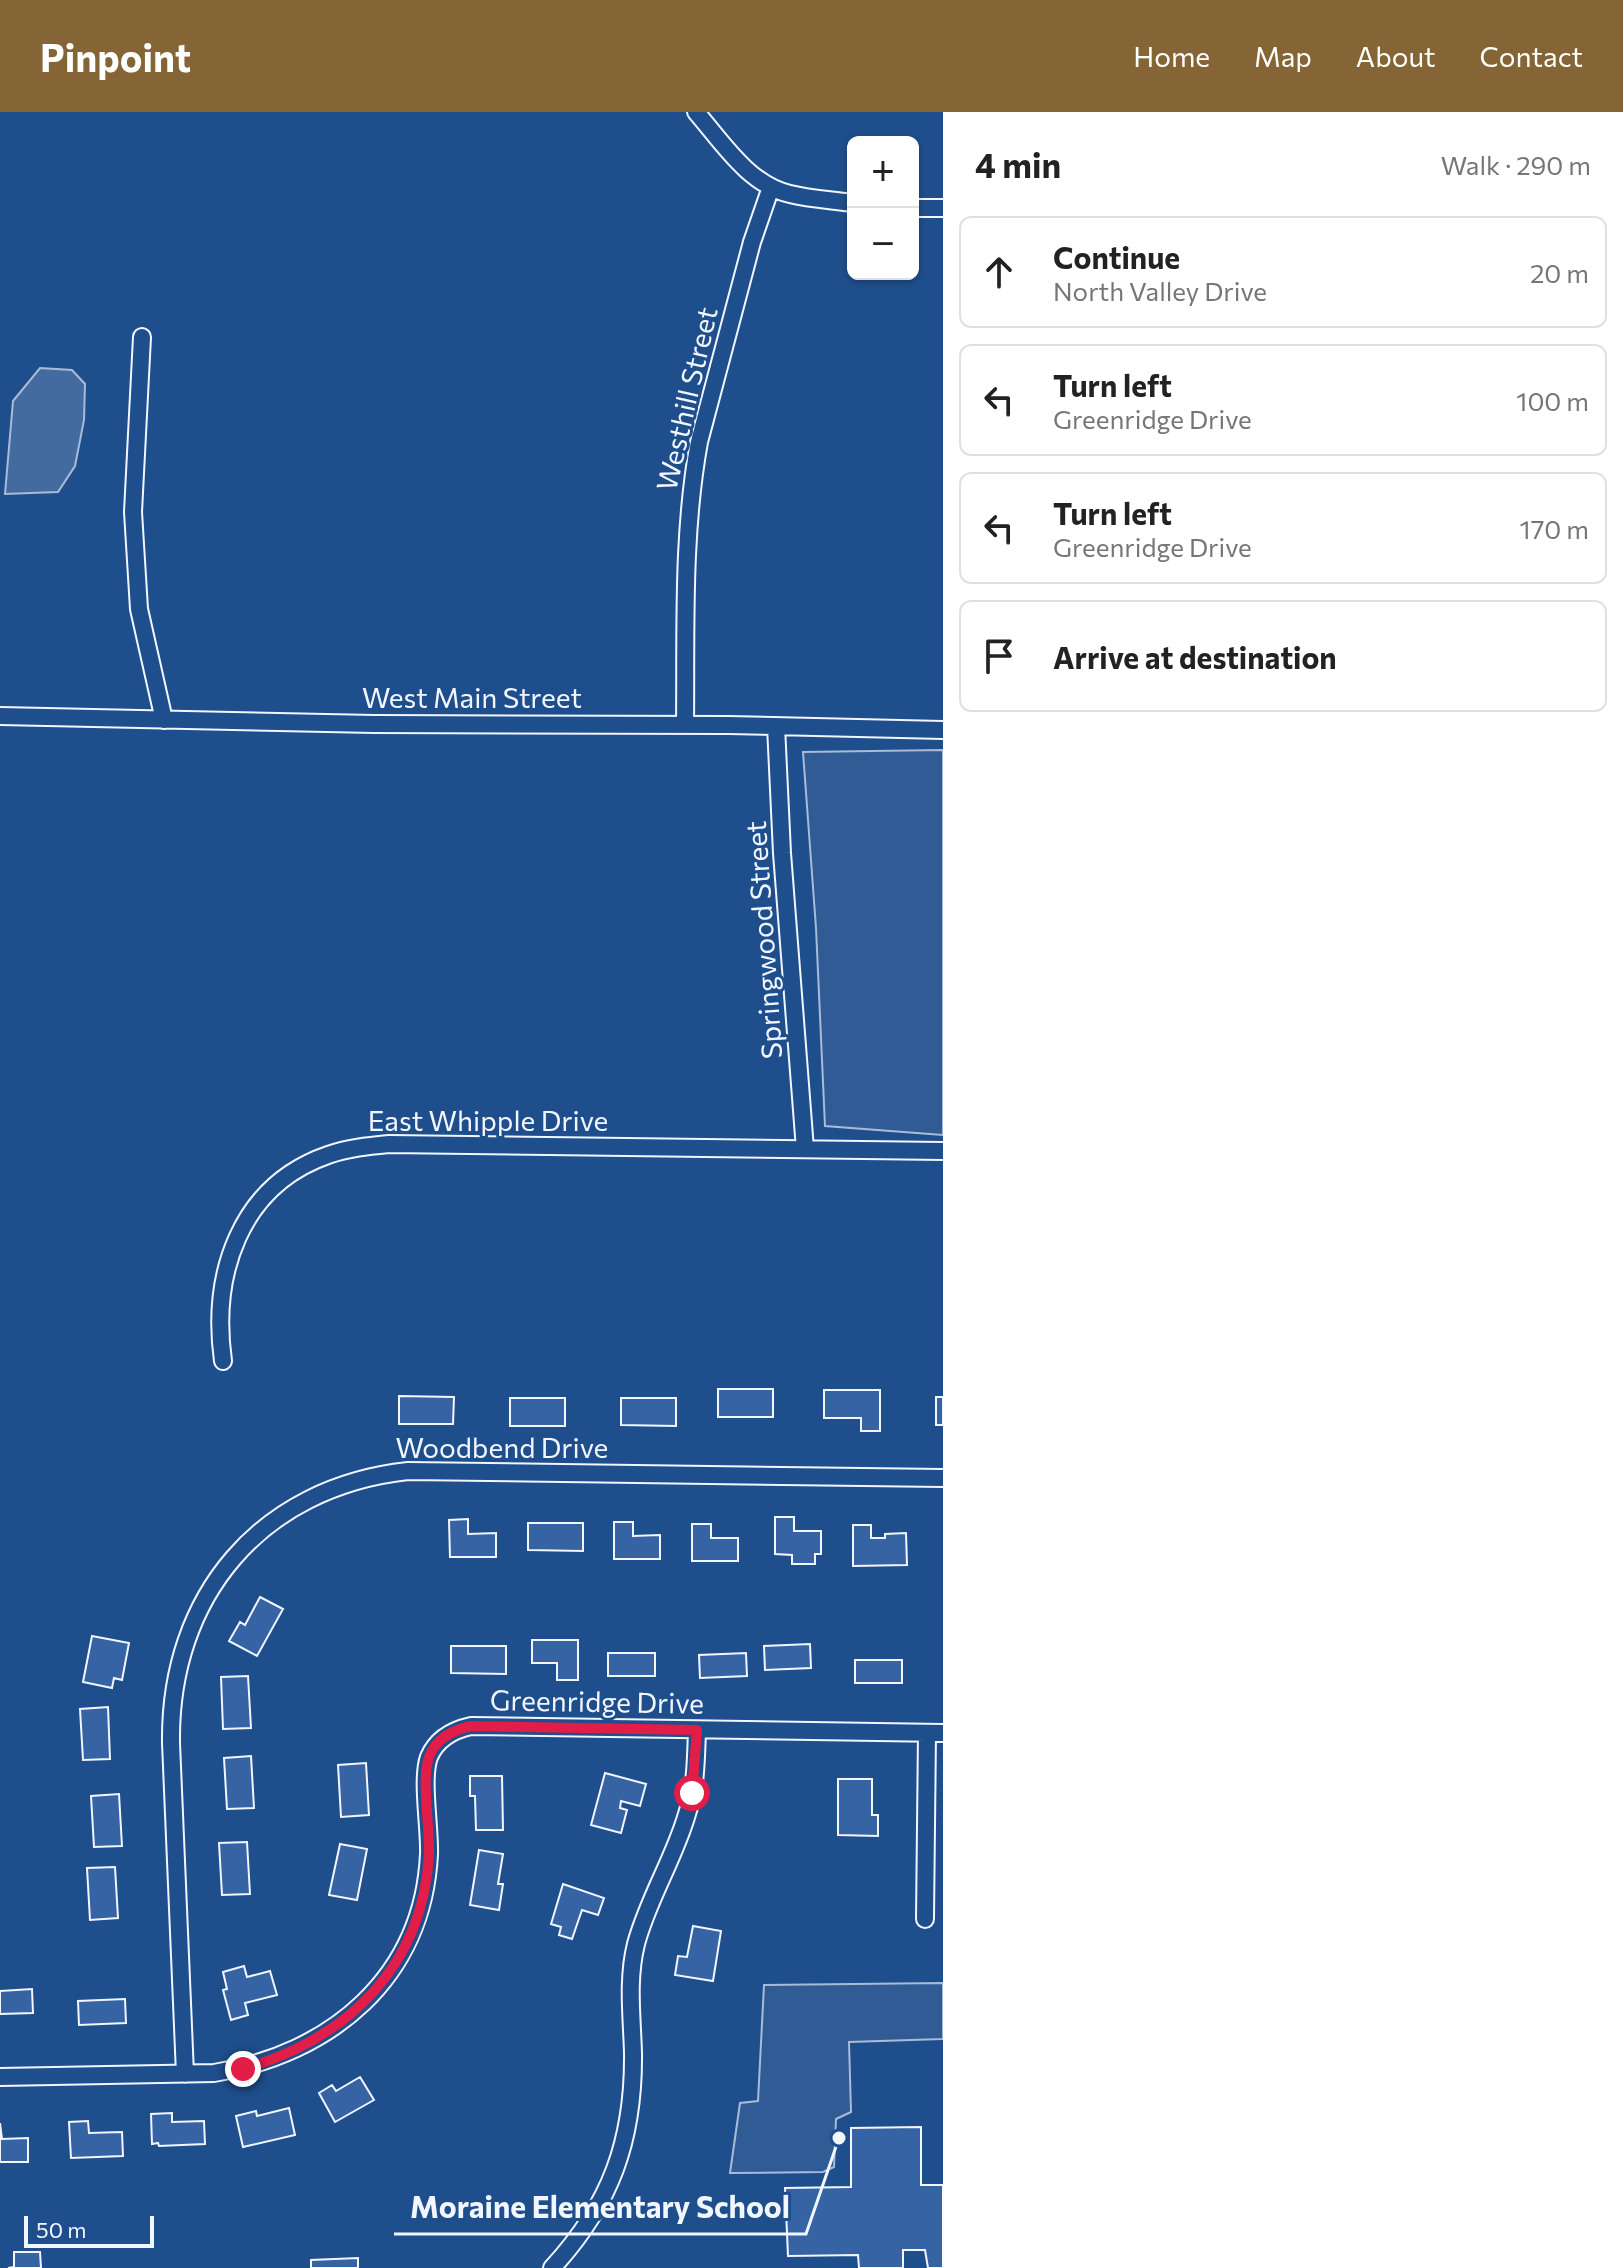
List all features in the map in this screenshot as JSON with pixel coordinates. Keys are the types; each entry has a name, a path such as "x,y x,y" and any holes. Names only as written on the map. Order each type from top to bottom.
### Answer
{"street":[{"path":"696,112 744,168 771,187 788,194 847,202"},
{"name":"Westhill Street","path":"685,725 687,539 693,474 752,242 771,187"},
{"path":"919,208 943,208"},
{"path":"142,337 133,512 139,609 164,720"},
{"name":"West Main Street","path":"0,716 374,724 943,730"},
{"name":"Springwood Street","path":"776,726 782,853 805,1149"},
{"name":"East Whipple Drive","path":"223,1361 219,1335 220,1300 226,1266 236,1238 251,1213 271,1190 299,1169 326,1156 355,1148 389,1144 943,1151"},
{"name":"Woodbend Drive","path":"185,2074 171,1743 173,1689 186,1637 205,1597 237,1553 270,1524 324,1492 368,1477 408,1471 943,1478"},
{"name":"Greenridge Drive","path":"0,2077 185,2074 243,2069 296,2050 345,2020 366,2002 384,1980 406,1942 422,1898 429,1852 427,1766 433,1748 446,1735 471,1726 935,1733"},
{"path":"552,2268 576,2243 592,2219 606,2193 627,2134 633,2083 630,1993 633,1962 643,1925 688,1812 695,1773 697,1730"},
{"path":"925,1919 935,1733"}],"shaded area":[{"path":"40,368 72,370 85,384 84,420 75,466 58,492 5,494 13,401"},
{"path":"943,750 943,1135 825,1126 816,928 803,752"},
{"path":"943,1983 943,2039 849,2042 851,2112 836,2119 834,2167 823,2172 730,2173 740,2103 758,2101 764,1985"}],"building":[{"path":"718,1389 773,1389 773,1417 718,1417"},
{"path":"824,1390 880,1390 880,1431 861,1431 861,1418 824,1418"},
{"path":"399,1396 454,1397 453,1424 399,1424"},
{"path":"936,1397 943,1397 943,1425 936,1425"},
{"path":"510,1398 565,1398 565,1426 510,1426"},
{"path":"621,1398 676,1398 676,1426 621,1425"},
{"path":"775,1517 794,1517 794,1531 821,1531 821,1554 815,1554 815,1564 792,1564 792,1555 775,1554"},
{"path":"468,1519 468,1534 496,1533 496,1557 450,1557 449,1520"},
{"path":"614,1522 633,1522 633,1536 660,1535 660,1559 614,1559"},
{"path":"528,1523 583,1523 583,1551 528,1550"},
{"path":"692,1524 711,1524 711,1538 738,1538 738,1561 692,1561"},
{"path":"853,1525 871,1525 871,1538 906,1533 907,1565 853,1566"},
{"path":"260,1597 283,1609 257,1656 229,1641 240,1622 245,1625"},
{"path":"92,1636 129,1643 122,1680 114,1678 112,1688 83,1682"},
{"path":"532,1640 578,1640 578,1680 557,1680 557,1663 532,1663"},
{"path":"810,1644 811,1668 765,1670 764,1646"},
{"path":"451,1646 506,1646 506,1674 451,1673"},
{"path":"608,1653 655,1653 655,1676 608,1676"},
{"path":"746,1653 747,1676 700,1678 699,1655"},
{"path":"855,1660 902,1660 902,1683 855,1683"},
{"path":"248,1676 251,1728 223,1729 221,1677"},
{"path":"108,1707 110,1759 83,1760 80,1709"},
{"path":"251,1756 254,1808 227,1809 224,1758"},
{"path":"366,1763 369,1815 341,1817 338,1765"},
{"path":"605,1773 646,1784 640,1806 621,1801 620,1808 627,1810 621,1833 591,1825"},
{"path":"470,1776 502,1776 503,1830 476,1830 475,1796 470,1796"},
{"path":"838,1779 872,1779 872,1815 878,1815 878,1836 838,1835"},
{"path":"119,1794 122,1846 94,1847 91,1796"},
{"path":"247,1842 250,1894 222,1895 219,1843"},
{"path":"340,1844 367,1849 357,1900 329,1895"},
{"path":"479,1850 503,1854 498,1884 503,1884 499,1910 470,1905"},
{"path":"115,1867 118,1918 90,1920 87,1868"},
{"path":"563,1884 604,1898 598,1915 582,1910 572,1939 559,1935 561,1927 551,1924"},
{"path":"693,1926 721,1931 713,1981 675,1975 678,1956 687,1957"},
{"path":"244,1966 247,1977 270,1971 277,1995 245,2003 248,2015 231,2020 223,1990 227,1989 223,1972"},
{"path":"32,1989 33,2013 0,2014 0,1991"},
{"path":"125,1999 126,2023 79,2025 78,2001"},
{"path":"360,2077 374,2100 335,2122 319,2093 332,2085 336,2091"},
{"path":"289,2108 295,2135 243,2147 236,2116 256,2111 257,2116"},
{"path":"172,2113 172,2122 204,2121 205,2144 152,2144 151,2114"},
{"path":"88,2121 89,2133 122,2132 123,2156 71,2158 69,2122"},
{"path":"0,2123 2,2139 28,2138 28,2162 0,2162"},
{"path":"921,2127 921,2185 943,2185 943,2268 928,2268 925,2250 903,2250 903,2268 859,2268 858,2255 788,2256 785,2188 851,2187 851,2128"},
{"path":"14,2252 40,2252 41,2268 8,2268 14,2267"},
{"path":"358,2258 358,2268 311,2268 311,2260"}],"place":[{"name":"Moraine Elementary School","path":"839,2138"}],"route":[{"path":"243,2069 272,2060 321,2037 366,2002 384,1980 406,1942 422,1898 429,1852 427,1766 433,1748 446,1735 471,1726 697,1730 692,1793"}]}
